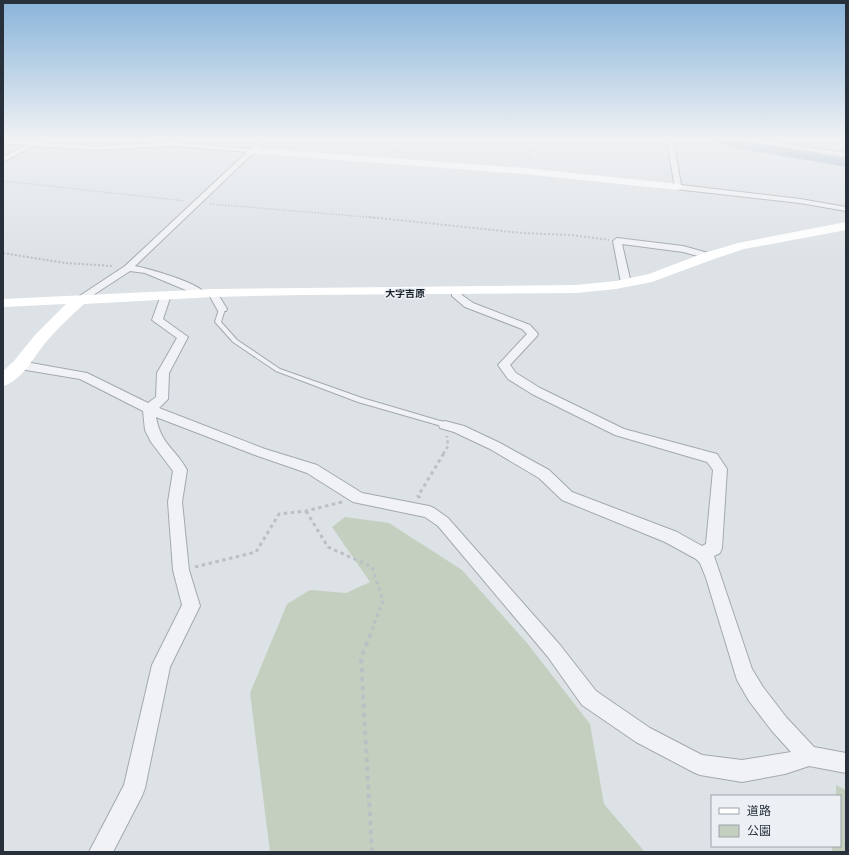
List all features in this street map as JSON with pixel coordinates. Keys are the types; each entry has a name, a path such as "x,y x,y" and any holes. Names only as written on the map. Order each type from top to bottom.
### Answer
{"street":[{"path":"3,380 20,365 41,338 80,299 128,268 222,179"},
{"path":"600,179 800,201 846,209"},
{"path":"677,179 678,187"},
{"path":"3,304 206,293 576,289 626,283 652,278 709,256 742,246 846,226"},
{"path":"626,283 617,241 682,249 709,256"},
{"path":"128,268 147,271 206,293 222,309"},
{"path":"457,291 457,296 470,305 526,327 533,334 504,365 512,376 536,391 620,432 712,458 720,469 714,548 702,554"},
{"path":"148,409 162,399 163,372 183,337 157,320 166,295"},
{"path":"20,365 83,376 148,409 260,452 312,469 358,498 428,512 443,522 554,651 589,698 643,735 700,765 742,771 785,764 809,756 846,763"},
{"path":"101,852 134,788 161,665 190,606 181,570 175,502 180,470 158,442 152,430 148,409"},
{"path":"446,425 459,429 495,446 544,474 567,496 671,537 702,554 707,559 714,578 744,673 756,694 779,724 809,756"}],"lane":[{"path":"222,309 218,322 235,341 278,370 360,400 446,425"}],"path":[{"path":"3,181 310,213 371,217 522,233 570,235 617,241"},
{"path":"3,253 65,262 128,268"},
{"path":"428,512 418,496 448,446 446,425"},
{"path":"181,570 256,552 279,514 306,511 358,498"},
{"path":"306,511 328,547 372,567 383,601 361,658 372,852"}],"green space":[{"path":"345,517 389,523 462,570 527,643 590,724 604,804 645,852 270,852 250,693 287,604 310,590 346,593 370,582 332,527"},
{"path":"836,785 846,790 846,852 832,852 832,847 841,847 841,795 836,795"}],"district":[{"name":"大字吉原","path":"405,293"}]}
